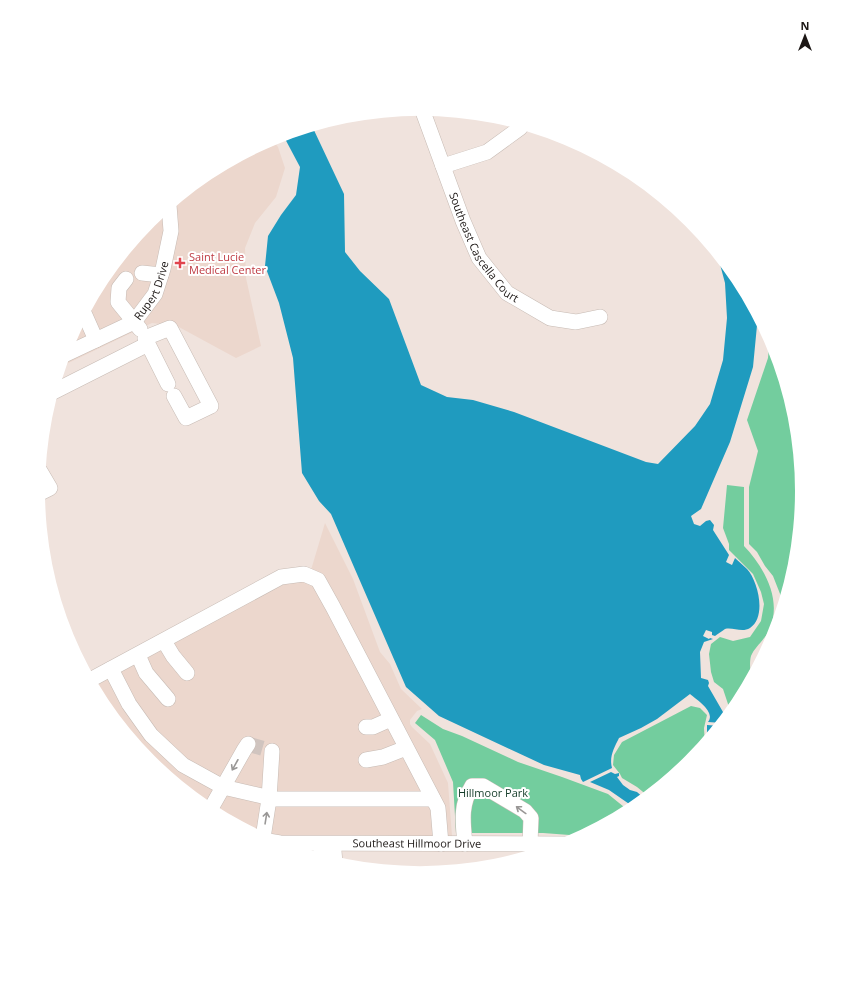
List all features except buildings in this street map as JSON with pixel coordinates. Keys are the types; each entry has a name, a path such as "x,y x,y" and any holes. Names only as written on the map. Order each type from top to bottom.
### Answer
{"street":[{"name":"Southeast Cascella Court","path":"425,116 463,221 479,258 507,294 550,318 576,322 600,317"},
{"path":"443,166 486,152 519,128"},
{"name":"Rupert Drive","path":"72,351 134,322 155,294 171,231 166,215"},
{"path":"142,273 161,275"},
{"path":"60,388 146,341 170,328 211,406 186,418 146,341 134,322 118,302 119,288 126,279"},
{"path":"87,319 96,340"},
{"path":"45,480 50,488 45,490"},
{"path":"94,678 281,577 304,574 318,580 438,808 441,844"},
{"path":"164,641 173,656 187,673"},
{"path":"138,655 146,673 168,699"},
{"path":"111,669 129,704 150,735 183,765 223,787 269,799 433,799"},
{"path":"366,727 374,726 391,719"},
{"path":"213,804 248,744"},
{"path":"366,760 383,757 406,748"},
{"path":"264,832 269,799 272,751"},
{"path":"465,844 463,816 466,796 472,786 483,786 525,811 531,818 530,844"},
{"name":"Southeast Hillmoor Drive","path":"295,845 326,849 441,844 549,844"},
{"path":"326,849 334,851 334,856"}],"shaded area":[{"name":"Saint Lucie Medical Center","path":"276,144 285,168 276,197 255,223 245,248 246,278 261,346 236,358 177,326 152,323 68,363 84,325 108,282 138,243 155,225 192,193 212,179 254,154"},
{"path":"325,523 353,579 380,652 390,664 401,689 422,709 417,711 410,720 410,724 430,744 448,783 452,836 280,837 271,835 254,828 212,803 173,773 138,739 108,700 97,682 311,570"}],"green space":[{"path":"769,351 776,370 789,418 795,466 796,491 793,540 789,564 781,596 773,576 757,552 749,544 749,487 758,451 747,420 768,358"},
{"path":"727,485 744,487 744,546 758,564 769,584 774,606 773,617 769,630 751,656 750,671 728,706 723,689 714,682 711,672 709,654 711,644 720,637 733,641 750,637 761,621 764,604 761,592 753,574 729,550 729,544 723,528"},
{"path":"691,706 700,708 707,715 703,739 686,757 644,793 622,778 613,765 614,755 622,742"},
{"name":"Hillmoor Park","path":"421,715 443,729 462,736 518,762 608,794 623,806 587,828 571,835 543,833 456,833 453,782 435,740 415,723"}],"water":[{"path":"314,131 344,194 345,252 360,271 389,299 421,385 447,397 473,400 514,412 646,462 658,464 695,426 710,404 723,360 727,318 725,283 720,265 733,282 757,325 753,367 730,442 701,509 691,516 694,524 700,526 706,521 710,520 714,525 713,530 729,555 726,562 732,565 735,558 747,569 757,590 759,608 755,623 750,628 744,630 725,629 715,636 712,635 712,632 706,630 703,636 713,639 704,642 700,652 701,678 708,680 708,686 723,713 716,723 708,722 710,714 708,710 690,694 657,719 619,738 612,756 612,768 583,782 580,775 544,765 439,716 406,687 331,514 319,501 302,473 293,358 279,303 265,266 268,236 296,195 300,167 286,141"},
{"path":"707,725 714,726 707,734"},
{"path":"611,772 615,774 619,773 619,776 617,777 623,785 640,795 628,803 609,790 590,782"}],"tunnel":[{"path":"248,744 272,751"}],"place":[{"name":"Saint Lucie Medical Center","path":"180,263"}]}
